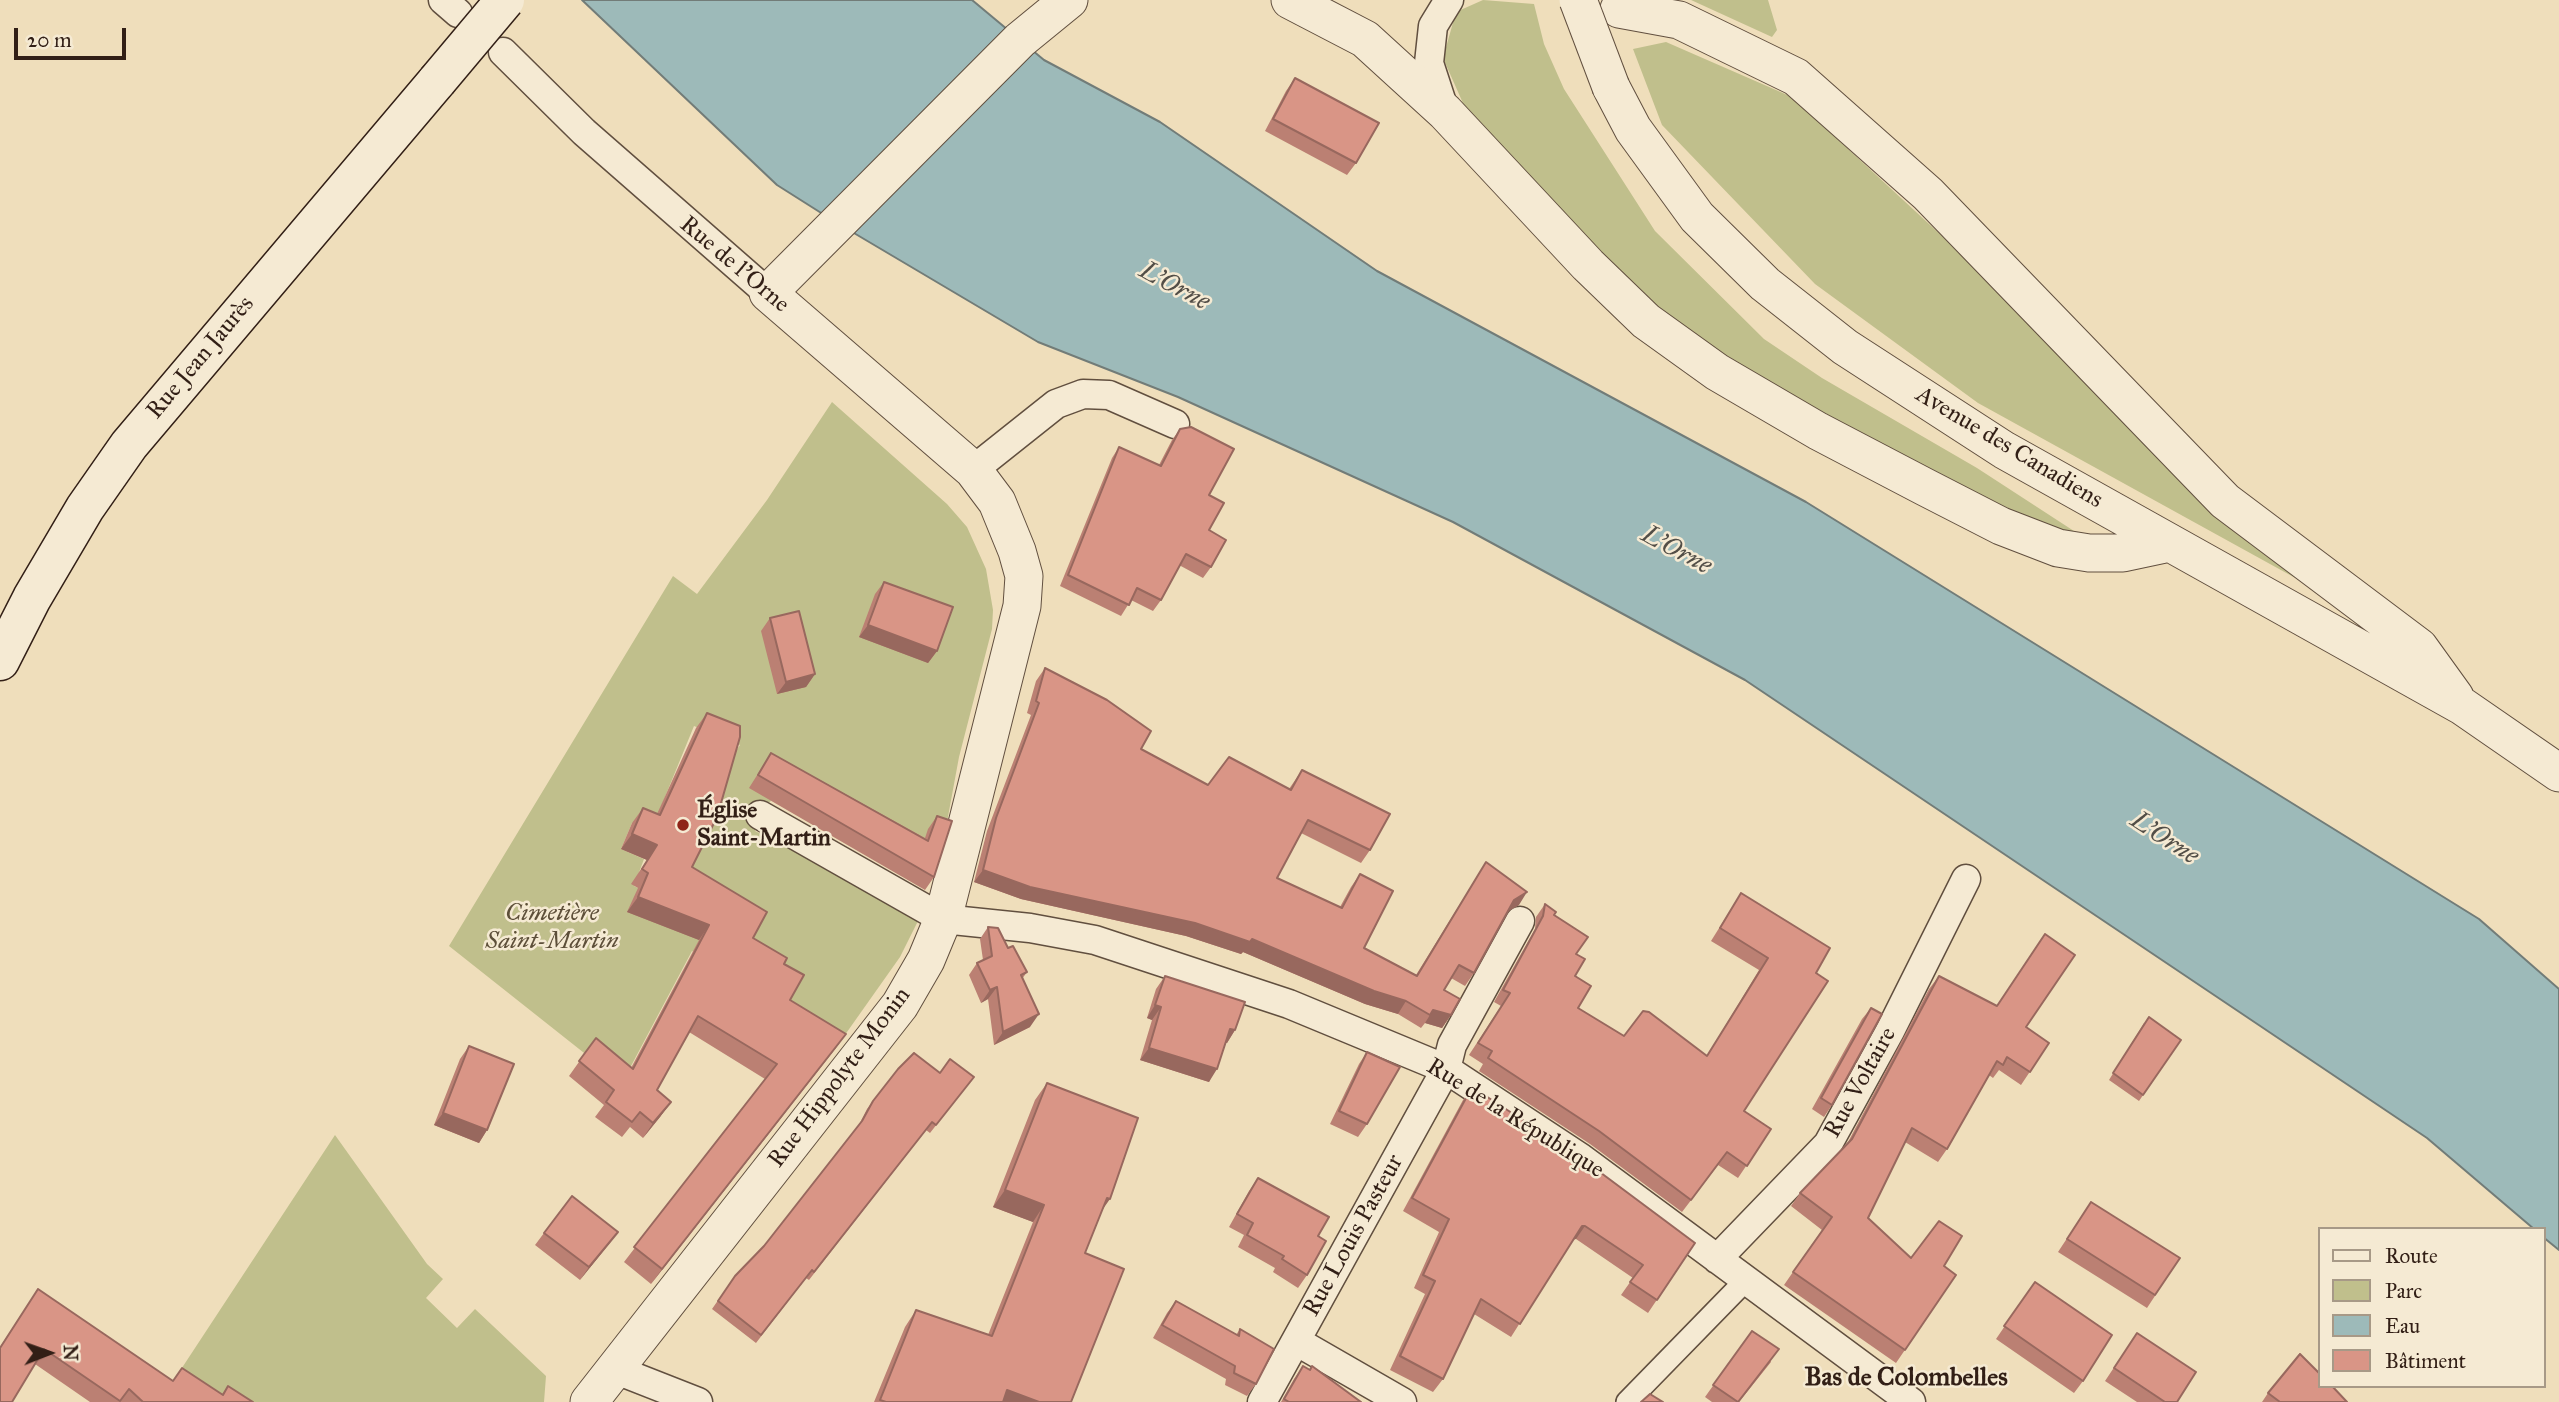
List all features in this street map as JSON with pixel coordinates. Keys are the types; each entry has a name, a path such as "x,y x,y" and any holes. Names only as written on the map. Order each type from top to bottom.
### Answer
{"main road":[{"name":"Rue Jean Jaurès","path":"0,661 32,598 85,508 129,445 505,0"}],"street":[{"path":"768,293 1020,40 1069,0"},
{"path":"1290,0 1365,39 1445,112 1588,265 1646,321 1717,372 1818,431 1925,488 2001,526 2058,548 2089,553 2123,553 2170,543"},
{"path":"1445,112 1429,63 1433,26 1449,0"},
{"name":"Avenue des Canadiens","path":"1578,0 1611,87 1633,129 1679,195 1730,253 1765,284 1845,347 2004,450 2462,706 2559,773"},
{"path":"1619,9 1679,20 1796,77 1928,194 2225,501 2420,647 2462,706"},
{"name":"Rue de l'Orne","path":"503,52 584,132 973,470"},
{"path":"973,470 1056,404 1083,394 1109,395 1175,424"},
{"name":"Rue Hippolyte Monin","path":"589,1402 900,1005 926,960 943,919 1022,606 1024,576 1017,551 997,502 973,470"},
{"path":"760,815 943,919"},
{"name":"Rue Voltaire","path":"1717,1259 1828,1143 1890,1031 1966,879"},
{"name":"Rue de la République","path":"943,919 1030,928 1095,940 1289,1003 1446,1069 1581,1158 1904,1400"},
{"name":"Rue Louis Pasteur","path":"1262,1402 1446,1069 1452,1045 1520,921"},
{"path":"1627,1402 1746,1280"},
{"path":"1296,1341 1402,1402"},
{"path":"614,1369 698,1402"}],"green space":[{"path":"1483,0 1534,4 1544,44 1564,89 1655,231 1764,339 1822,378 1977,468 2077,533 2049,530 1784,396 1660,313 1466,110 1443,58 1456,12"},
{"path":"1691,0 1768,0 1777,30 1772,37"},
{"path":"1666,42 1792,97 1942,236 2098,394 2302,573 2299,580 1978,403 1815,284 1662,125 1633,49"},
{"name":"Cimetière Saint-Martin","path":"832,402 947,504 967,527 986,569 993,610 992,629 959,757 947,822 920,853 776,774 771,801 765,805 755,831 818,861 918,921 900,957 835,1049 774,1012 692,951 622,1083 449,946 673,576 697,594 767,500","holes":["694,726 740,745 638,888 634,886 644,859 621,849 632,823 658,814"]},
{"path":"335,1135 427,1264 443,1279 426,1298 457,1328 475,1309 546,1376 544,1402 220,1402 172,1383"}],"water":[{"name":"L'Orne","path":"582,0 972,0 1044,60 1160,122 1377,271 1806,502 2479,919 2559,989 2559,1250 2545,1239 2545,1227 2532,1227 2427,1138 1745,680 1453,522 1178,397 1038,342 777,185"}],"building":[{"path":"1295,78 1379,123 1356,163 1273,119"},
{"path":"1191,427 1234,449 1209,495 1224,503 1209,530 1226,540 1211,567 1186,554 1161,600 1137,588 1129,605 1068,575 1119,447 1161,466 1180,429"},
{"path":"884,582 953,607 937,651 868,625"},
{"path":"799,611 815,674 786,682 770,618"},
{"path":"1045,668 1107,700 1151,731 1141,749 1208,785 1229,757 1291,790 1302,770 1390,814 1370,850 1308,820 1277,878 1342,908 1360,874 1393,891 1364,948 1417,976 1486,862 1527,892 1514,900 1474,973 1459,965 1444,990 1460,999 1451,1015 1433,1010 1430,1015 1406,1001 1374,991 1252,939 1250,942 1195,923 1030,887 983,870 996,818 1039,703 1036,701"},
{"path":"707,713 740,726 740,737 717,817 692,867 767,912 753,938 787,958 784,964 804,975 790,1000 846,1034 662,1269 634,1247 777,1064 698,1016 657,1090 671,1102 653,1123 640,1112 632,1122 606,1102 614,1090 579,1061 596,1038 633,1069 709,925 638,897 648,873 642,869 657,845 632,834 643,808 660,815"},
{"path":"771,753 928,841 937,816 952,821 934,877 758,775"},
{"path":"1741,893 1830,948 1816,973 1828,981 1744,1111 1771,1129 1747,1166 1727,1152 1691,1200 1599,1131 1488,1058 1492,1051 1478,1043 1510,993 1503,990 1543,916 1545,904 1556,912 1554,915 1588,937 1576,954 1585,959 1575,976 1591,986 1578,1008 1624,1036 1643,1011 1649,1012 1707,1056 1768,958 1720,928"},
{"path":"988,927 998,928 1008,948 1013,946 1027,972 1021,975 1039,1014 1003,1032 997,987 990,990 977,963 992,956"},
{"path":"2045,934 2075,955 2026,1027 2049,1043 2030,1072 2007,1057 2003,1065 1997,1061 1947,1149 1912,1128 1868,1218 1911,1258 1939,1221 1962,1236 1944,1266 1956,1275 1905,1350 1793,1272 1832,1217 1800,1193 1852,1139 1939,976 1997,1006"},
{"path":"1165,976 1245,1002 1235,1030 1230,1029 1217,1069 1149,1048 1161,1007 1155,1005"},
{"path":"1871,1008 1882,1014 1832,1105 1821,1098"},
{"path":"2149,1017 2181,1040 2143,1095 2113,1073"},
{"path":"469,1046 514,1064 487,1130 443,1113"},
{"path":"1367,1052 1400,1067 1367,1124 1339,1111"},
{"path":"914,1053 940,1073 950,1059 974,1077 936,1125 932,1122 761,1335 718,1301 735,1276 764,1246 862,1121 873,1101 898,1069"},
{"path":"1047,1083 1138,1118 1110,1199 1107,1198 1085,1253 1124,1269 1071,1402 1039,1402 1007,1390 1003,1402 880,1400 916,1310 992,1336 1044,1205 1005,1190"},
{"path":"1472,1087 1581,1158 1695,1243 1657,1300 1630,1282 1643,1265 1582,1226 1520,1324 1481,1299 1443,1379 1400,1356 1435,1281 1423,1275 1449,1219 1412,1198"},
{"path":"1258,1178 1329,1217 1318,1236 1326,1241 1307,1275 1282,1259 1284,1256 1247,1235 1253,1223 1237,1214"},
{"path":"572,1196 618,1232 589,1267 544,1233"},
{"path":"2091,1202 2180,1258 2155,1295 2067,1239"},
{"path":"2035,1282 2112,1335 2083,1381 2004,1326"},
{"path":"38,1289 173,1381 182,1368 223,1395 228,1386 253,1402 143,1402 129,1389 120,1401 44,1349 12,1402 0,1402 0,1348"},
{"path":"1176,1301 1239,1336 1240,1329 1274,1349 1256,1384 1234,1373 1235,1366 1162,1325"},
{"path":"1752,1331 1779,1349 1738,1402 1713,1385"},
{"path":"2137,1333 2196,1372 2177,1402 2165,1402 2114,1368"},
{"path":"2300,1354 2318,1372 2318,1388 2334,1388 2347,1402 2280,1402 2268,1393"},
{"path":"1303,1366 1310,1370 1312,1366 1361,1402 1289,1402 1284,1399"},
{"path":"1650,1394 1663,1402 1641,1402"}],"place":[{"name":"Église Saint-Martin","path":"683,825"}],"district":[{"name":"Bas de Colombelles","path":"1906,1379"}]}
